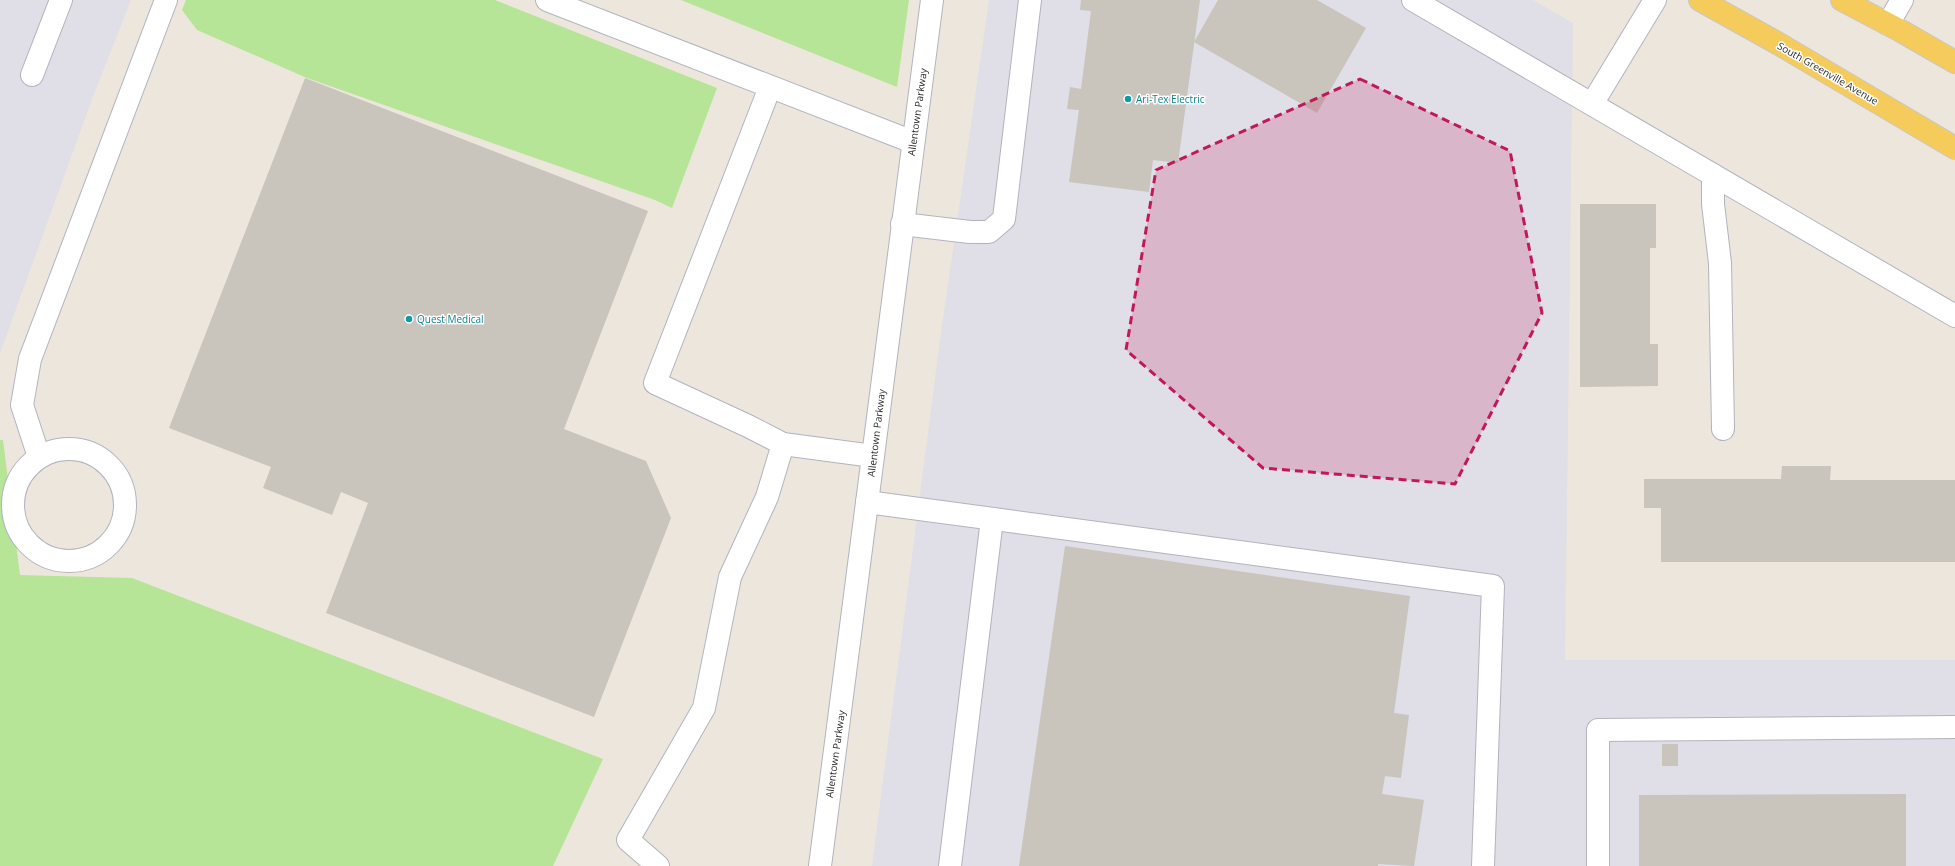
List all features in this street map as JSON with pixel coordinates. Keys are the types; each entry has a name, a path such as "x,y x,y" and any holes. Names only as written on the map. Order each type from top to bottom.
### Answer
{"main road":[{"name":"South Greenville Avenue","path":"1700,0 1779,44 1955,148"},
{"path":"1842,0 1955,62"}],"street":[{"path":"32,75 61,0"},
{"path":"39,457 22,405 30,360 166,0"},
{"path":"548,0 913,142"},
{"name":"Allentown Parkway","path":"820,866 932,0"},
{"path":"902,224 970,232 989,232 1004,219 1030,0"},
{"path":"1413,0 1955,316"},
{"path":"1592,104 1655,0"},
{"path":"1888,24 1902,0"},
{"path":"770,87 655,383 783,444 873,456"},
{"path":"1713,175 1713,204 1720,263 1723,429"},
{"path":"658,866 628,840 704,708 730,577 767,497 783,444"},
{"path":"60,449 82,450 102,459 117,475 125,496 124,518 115,538 99,553 78,561 56,560 36,551 21,535 13,515 14,492 23,472 39,457 60,449"},
{"path":"867,502 1493,586 1484,866"},
{"path":"950,866 992,519"},
{"path":"1598,866 1598,730 1955,727"}],"highlighted area":[{"path":"1360,79 1510,151 1542,313 1455,484 1263,468 1126,350 1156,170"}],"shaded area":[{"path":"0,0 131,0 92,99 0,353"},
{"path":"989,0 1533,0 1573,23 1565,660 1955,660 1955,866 872,866 940,340"}],"green space":[{"path":"186,0 495,0 717,88 672,208 655,200 307,78 197,30 182,10"},
{"path":"681,0 909,0 897,87"},
{"path":"0,440 3,440 20,575 132,578 603,759 553,866 0,866"}],"building":[{"name":"Ari-Tex Electric","path":"1081,0 1200,0 1178,163 1153,160 1149,192 1069,182 1079,110 1067,109 1070,87 1081,89 1091,11 1080,10"},
{"path":"1218,0 1317,0 1366,28 1317,113 1194,42"},
{"name":"Quest Medical","path":"305,78 648,211 564,429 646,461 671,518 594,717 326,613 368,503 341,492 332,515 263,488 271,467 169,428"},
{"path":"1580,204 1656,204 1656,248 1650,248 1650,344 1658,344 1658,386 1580,387"},
{"path":"1782,466 1831,466 1830,480 1955,480 1955,562 1661,562 1661,508 1644,508 1644,479 1781,479"},
{"path":"1065,546 1410,596 1394,713 1409,715 1401,778 1385,776 1382,794 1424,800 1414,866 1378,864 1378,866 1019,866"},
{"path":"1662,744 1678,744 1678,766 1662,766"},
{"path":"1906,794 1906,866 1639,866 1639,795"}],"place":[{"name":"Ari-Tex Electric","path":"1128,99"},
{"name":"Quest Medical","path":"409,319"}]}
